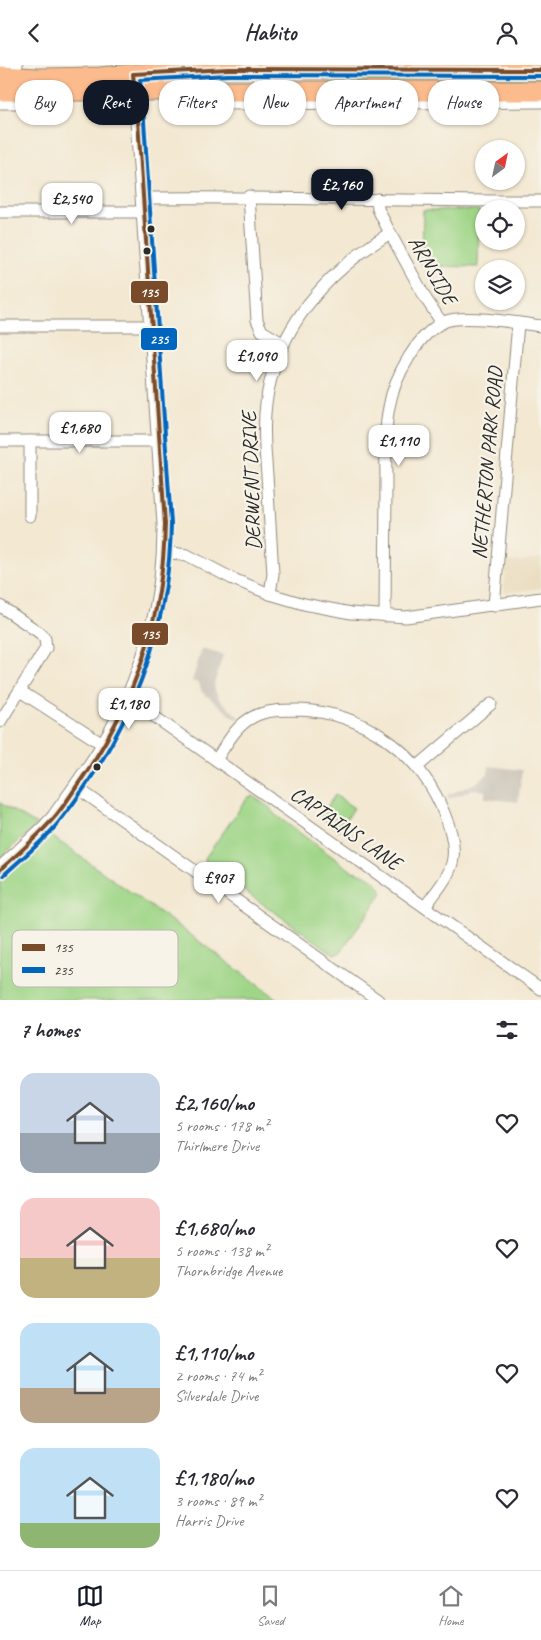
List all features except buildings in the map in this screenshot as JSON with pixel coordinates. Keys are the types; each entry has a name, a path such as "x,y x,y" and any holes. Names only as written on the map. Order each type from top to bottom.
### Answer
{"highway":[{"path":"73,86 134,77 234,67 541,70"},
{"path":"0,76 38,78 74,71 134,77 181,91 244,96"},
{"path":"0,91 15,91"},
{"path":"306,96 541,91"}],"street":[{"path":"0,65 17,65"},
{"path":"0,870 44,829 76,787 104,745 128,700 148,647 158,604 165,524 134,77"},
{"path":"306,98 541,102"},
{"path":"0,103 15,103"},
{"path":"249,196 257,320 262,331 284,343"},
{"path":"0,212 144,205 249,196 448,201 541,201"},
{"name":"ARNSIDE","path":"377,199 379,212 390,233 429,305 442,323 456,318 465,318 541,326"},
{"name":"DERWENT DRIVE","path":"270,594 273,574 265,419 266,403 272,375 284,343 307,305 328,279 359,253 390,233"},
{"path":"385,616 386,421 389,405 408,359 422,341 442,323"},
{"name":"NETHERTON PARK ROAD","path":"494,606 518,323"},
{"path":"0,326 152,326"},
{"path":"0,441 160,441"},
{"path":"30,441 30,516"},
{"path":"164,552 187,555 233,579 270,594 321,608 385,616 420,616 541,598"},
{"path":"0,606 40,633 45,639 46,648 0,722"},
{"path":"20,691 104,745"},
{"name":"CAPTAINS LANE","path":"128,700 145,709 541,989"},
{"path":"417,767 491,704"},
{"path":"216,760 241,726 252,717 270,712 303,710 336,715 366,726 397,747 417,767 430,785 441,805 450,828 454,849 449,871 425,907"},
{"path":"76,787 378,1000"}],"shaded area":[{"path":"541,558 541,588 505,593 507,561"},
{"path":"202,649 223,655 214,684 215,691 220,700 239,717 236,719 202,692 199,683 192,681"},
{"path":"489,766 522,770 518,802 485,798 485,791 474,789 449,799 447,795 476,783 488,774"}],"green space":[{"path":"328,76 541,76 541,86 499,86 499,80 428,80 428,86 418,86 418,80 328,80"},
{"path":"423,210 475,210 475,250 478,250 478,260 475,260 475,267 422,266"},
{"path":"335,795 354,808 339,830 320,817"},
{"path":"253,796 270,808 274,814 352,871 371,878 383,892 340,953 334,954 206,864 205,858 248,797"},
{"path":"0,803 37,825 0,858"},
{"path":"50,835 180,927 278,1000 0,1000 0,883"}],"transit line":[{"name":"135","path":"0,870 46,827 100,751 131,690 143,658 159,593 165,524 138,121 133,74 228,69 541,70"},
{"name":"235","path":"4,875 59,822 84,789 106,754 125,719 140,682 153,644 162,605 168,565 171,524 140,80 228,75 541,76"}]}
